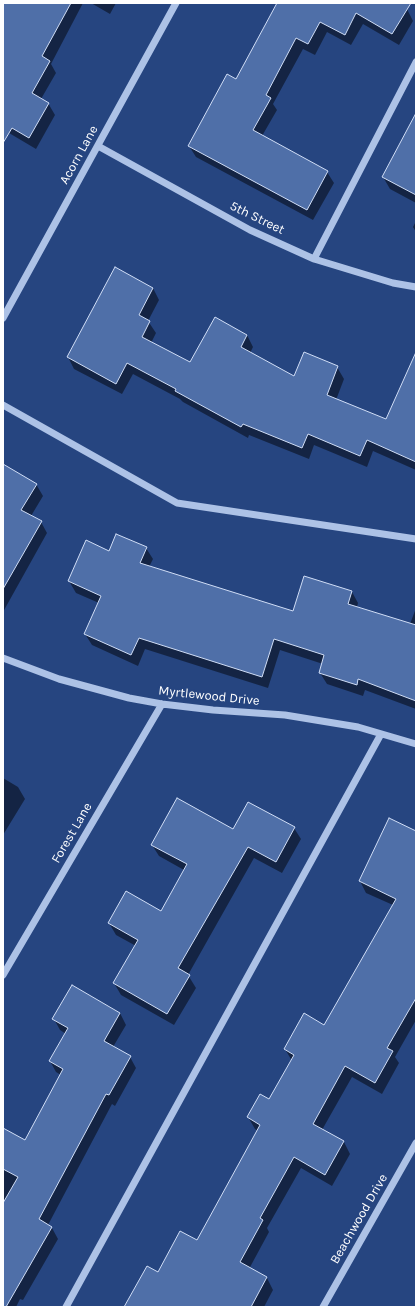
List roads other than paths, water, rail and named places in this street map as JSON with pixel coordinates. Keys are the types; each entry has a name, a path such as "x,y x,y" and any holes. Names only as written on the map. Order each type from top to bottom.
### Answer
{"street":[{"name":"Acorn Lane","path":"3,318 176,3"},
{"path":"314,259 416,62"},
{"name":"5th Street","path":"98,146 250,230 314,259 393,283 416,287"},
{"path":"3,405 177,503 416,539"},
{"name":"Myrtlewood Drive","path":"3,658 60,679 129,698 162,704 213,710 285,715 358,727 416,744"},
{"name":"Forest Lane","path":"3,975 162,704"},
{"path":"66,1307 381,734"},
{"name":"Beachwood Drive","path":"323,1307 416,1143"}]}
